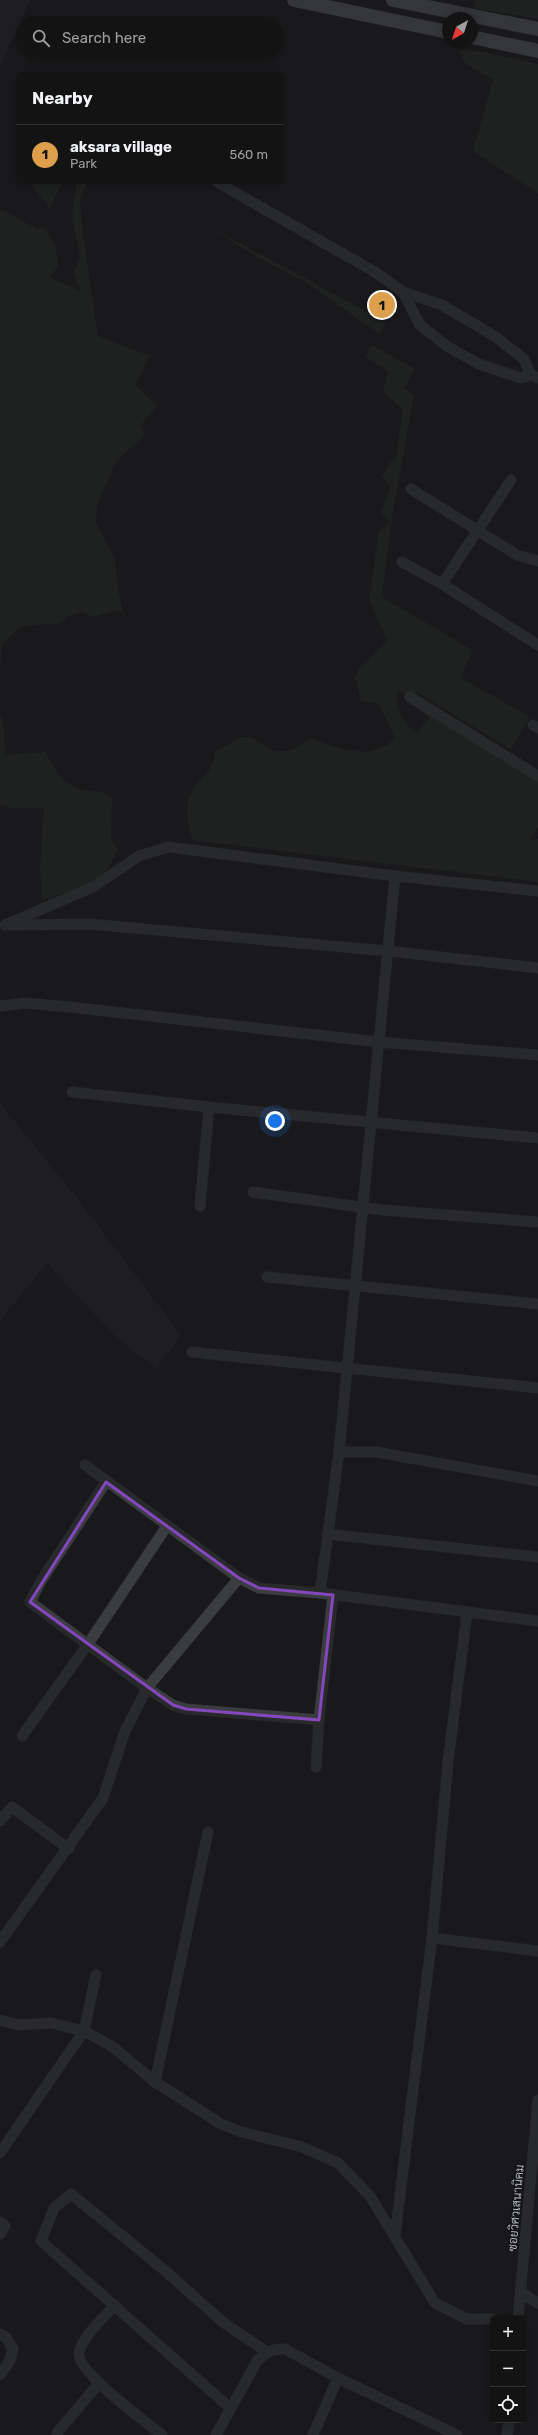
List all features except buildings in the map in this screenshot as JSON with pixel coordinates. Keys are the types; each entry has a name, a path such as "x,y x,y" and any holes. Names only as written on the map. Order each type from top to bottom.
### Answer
{"main road":[{"path":"294,0 442,31"},
{"path":"393,0 440,5 538,29"},
{"path":"478,38 538,51"}],"street":[{"path":"221,184 375,272 403,292 442,305 496,337 524,360 534,376 521,378 479,364 448,347 420,325 403,292"},
{"path":"442,584 511,480"},
{"path":"412,489 517,555 538,561"},
{"path":"402,562 442,584 538,645"},
{"path":"410,697 538,776"},
{"path":"3,926 93,888 140,856 168,847 395,876 538,891"},
{"path":"320,1593 339,1452 395,876"},
{"path":"3,926 89,924 388,951 538,968"},
{"path":"0,1006 25,1003 70,1007 379,1042 538,1055"},
{"path":"72,1092 371,1123 538,1138"},
{"path":"200,1206 209,1107"},
{"path":"252,1192 362,1207 538,1222"},
{"path":"267,1277 538,1304"},
{"path":"192,1352 538,1388"},
{"path":"339,1452 376,1452 538,1480"},
{"path":"85,1466 239,1578 258,1588 320,1593 538,1621"},
{"path":"106,1482 30,1599 39,1610 173,1705 186,1709 319,1720"},
{"path":"22,1736 88,1644 167,1526"},
{"path":"327,1534 538,1557"},
{"path":"0,1942 69,1849 103,1798 124,1731 147,1688 239,1578"},
{"path":"316,1767 319,1720 332,1595"},
{"path":"395,2236 432,1938 448,1762 467,1613"},
{"path":"0,1821 12,1807 69,1849"},
{"path":"155,2082 208,1832"},
{"path":"432,1938 538,1951"},
{"path":"0,2153 84,2031 96,1975"},
{"path":"0,2020 18,2025 51,2023 84,2031 114,2048 155,2082 221,2124 241,2132 302,2147 338,2162 370,2196 395,2236 402,2252 435,2303 467,2319 490,2319"},
{"name":"ซอยวิศวเสนานิคม","path":"518,2315 522,2293 538,2100"},
{"path":"229,2407 116,2305 41,2242 54,2208 71,2194 163,2269 224,2323 267,2352"},
{"path":"0,2222 5,2226 0,2234"},
{"path":"522,2293 538,2303"},
{"path":"116,2305 87,2337 79,2355 81,2364 99,2383 162,2435"},
{"path":"0,2334 6,2337 13,2349 10,2361 0,2375"},
{"path":"216,2435 229,2407 257,2361 267,2352 276,2348 285,2349 338,2378 457,2435"},
{"path":"313,2435 338,2378"},
{"path":"57,2433 99,2383"},
{"path":"507,2435 509,2423"}],"highlighted area":[{"path":"106,1482 239,1578 259,1588 333,1595 319,1720 186,1709 173,1705 30,1602"}],"shaded area":[{"path":"0,0 30,0 23,16 16,16 16,31 0,66"},
{"path":"476,0 538,0 538,19 474,8"},
{"path":"459,50 482,52 538,64 538,193 473,151 493,80 464,62"},
{"path":"31,184 61,184 50,208"},
{"path":"77,184 86,184 80,201 83,234 98,336 150,356 135,385 157,406 140,426 145,435 116,461 97,505 96,523 115,559 118,591 124,616 119,610 93,617 83,612 67,616 61,623 21,626 2,644 0,666 0,210 7,212 38,230 40,227 49,235 56,250 58,267 49,277 80,291 74,273 80,256 72,216"},
{"path":"202,223 386,322 379,334 309,284 256,256"},
{"path":"372,345 415,369 404,388 414,395 391,522 381,512 391,486 382,477 390,463 396,458 403,410 383,391 388,371 366,357"},
{"path":"391,522 382,597 472,650 461,678 530,717 511,749 416,692 410,697 538,776 538,827 530,840 538,839 538,882 192,840 187,809 192,791 195,785 209,771 214,760 215,752 241,737 251,737 274,751 289,751 311,739 343,749 364,752 384,747 394,740 393,732 378,703 361,701 355,678 360,667 387,641 369,599 379,531","holes":["398,690 409,697 409,701 429,718 417,733 408,725 401,714 397,703"]},
{"path":"0,717 3,717 5,755 46,752 55,770 64,780 76,788 86,791 105,793 112,798 111,838 117,850 104,872 87,885 42,900 40,866 44,808 13,808 0,805"},
{"path":"0,1103 76,1197 181,1335 156,1368 117,1338 47,1263 0,1321"}],"place":[{"name":"aksara village","path":"382,305"}]}
